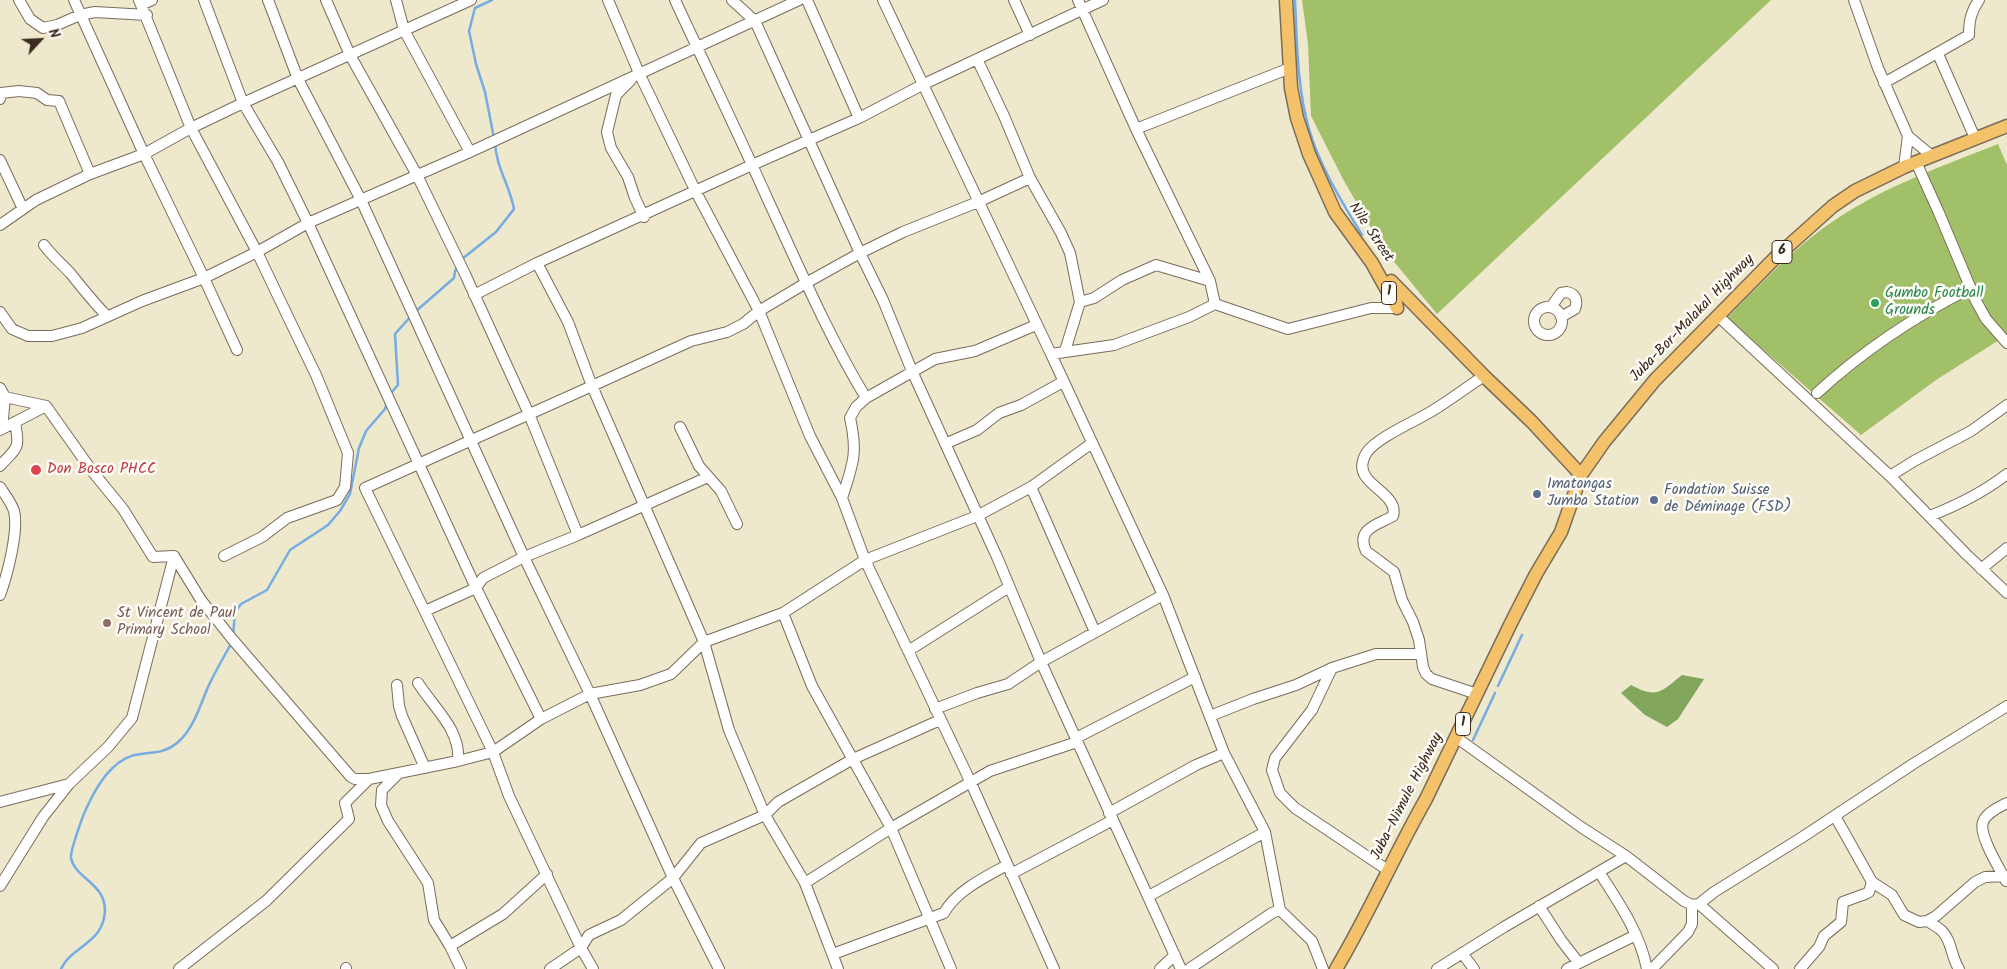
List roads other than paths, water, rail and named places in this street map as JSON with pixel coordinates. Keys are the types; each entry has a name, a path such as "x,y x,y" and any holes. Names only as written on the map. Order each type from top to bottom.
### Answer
{"main road":[{"name":"Nile Street","path":"1286,0 1290,68 1297,118 1319,179 1335,212 1372,263 1397,308"},
{"name":"Juba-Bor-Malakal Highway","path":"1581,475 1604,442 1655,380 1776,257 1833,206 1855,191 1910,165 2007,126"},
{"name":"Nile Street","path":"1397,308 1391,280 1484,376 1532,422 1581,475"},
{"name":"Juba–Nimule Highway","path":"1336,969 1354,939 1406,834 1457,738 1536,574 1561,532 1581,475"}],"street":[{"path":"18,0 30,19 43,28 57,25 80,15 95,12 147,15"},
{"path":"74,0 144,154 237,350"},
{"path":"152,0 140,2 147,15 191,128 257,252 316,376 348,453 347,478 342,495 337,500 287,518 256,540 224,556"},
{"path":"204,0 243,103 278,162 308,223 476,588 541,719"},
{"path":"268,0 298,79 360,200 524,557 590,694 673,878 719,969"},
{"path":"326,0 350,55 417,175 474,295 529,414 578,535"},
{"path":"396,0 404,30 470,152"},
{"path":"0,225 36,200 90,174 144,154 191,128 243,103 471,0"},
{"path":"608,0 636,74 759,311 810,436 842,498 866,560 940,720 972,783 1054,969"},
{"path":"675,0 806,283 849,371 866,398"},
{"path":"732,0 755,21 883,300 912,371 947,443 1041,662 1181,969"},
{"path":"0,312 12,329 28,336 60,334 82,328 107,316 204,278 257,252 308,223 470,152 799,0"},
{"path":"807,0 859,118"},
{"path":"883,0 1163,595 1224,753 1265,832 1280,910 1312,941 1323,969"},
{"path":"1014,0 1030,35"},
{"path":"474,295 537,263 859,118 924,84 1030,35 1080,5 1103,0"},
{"path":"1854,0 1878,68 1908,136 1910,165 1986,319 2007,343"},
{"path":"1884,82 1938,54 1969,35 1972,9 1978,0"},
{"path":"1080,5 1136,130 1210,281 1215,304"},
{"path":"1938,54 1975,138"},
{"path":"977,59 1030,178 1070,253 1080,302 1065,351"},
{"path":"1136,130 1290,68"},
{"path":"636,74 616,95 607,132 611,148 628,177 643,216"},
{"path":"0,95 19,91 37,93 47,100 59,101 90,174"},
{"path":"1908,136 1932,156"},
{"path":"0,160 23,209"},
{"path":"593,969 581,948 509,796 493,752 365,488 691,341 727,332 743,324 759,311 806,283 860,253 903,232 978,202 1030,178"},
{"path":"44,245 50,255 70,274 87,296 107,316"},
{"path":"537,263 568,322 592,386 704,642 729,730 765,815 805,883 838,969"},
{"path":"1080,302 1094,298 1122,280 1156,266 1210,281"},
{"path":"1817,393 1837,375 1898,328 1970,288"},
{"path":"1551,307 1561,293 1567,292 1574,296 1577,300 1575,310 1561,317"},
{"path":"1051,354 1114,345 1189,317 1215,304 1288,329 1371,308 1397,308"},
{"path":"1551,307 1557,310 1561,317 1561,327 1555,333 1546,335 1538,331 1534,323 1536,314 1542,308 1551,307"},
{"path":"1718,316 1890,476 1981,569 2007,592"},
{"path":"842,498 855,456 854,436 850,418 856,407 866,398 934,359 975,351 1036,325"},
{"path":"1477,694 1432,679 1426,674 1420,654 1419,640 1413,622 1402,600 1394,572 1366,551 1363,546 1363,540 1374,524 1393,516 1395,512 1391,502 1362,471 1362,463 1368,451 1379,441 1432,411 1484,376"},
{"path":"947,443 977,430 999,413 1021,405 1061,383"},
{"path":"46,406 1,429 2,393 46,406 92,471 123,509 153,557 174,556"},
{"path":"1890,476 1971,431 2007,406"},
{"path":"0,466 16,450 18,444 14,422"},
{"path":"680,428 699,466 721,491 737,524"},
{"path":"174,556 201,600 346,772 355,779 369,779 493,752 541,719 590,694 640,685 671,674 704,642 783,613 866,560 977,516 1031,487 1092,443"},
{"path":"1930,516 1954,507 1985,491 2007,474"},
{"path":"425,611 476,588 483,578 524,557 708,478"},
{"path":"0,487 13,508 15,521 7,576 0,595"},
{"path":"1031,487 1095,632"},
{"path":"1981,569 2007,548"},
{"path":"1,883 43,817 69,784 108,747 132,718 174,556"},
{"path":"908,651 1009,588"},
{"path":"935,709 977,692 1008,684 1041,662 1163,595"},
{"path":"783,613 812,686 891,828 951,969"},
{"path":"1210,716 1253,698 1296,685 1332,668 1376,654 1420,654"},
{"path":"1332,668 1312,710 1275,758 1272,770 1280,793 1295,808 1389,871"},
{"path":"805,883 891,828 990,771 1076,740 1195,677"},
{"path":"418,683 454,735 458,744 458,761"},
{"path":"397,685 402,716 426,768"},
{"path":"1652,969 1688,932 1692,924 1695,904 2007,706"},
{"path":"550,969 581,948 589,935 622,920 673,878 701,843 765,815 778,802 853,759 940,720"},
{"path":"1457,738 1581,827 1626,856 1684,901 1695,904 1773,969"},
{"path":"833,954 876,937 930,920 944,913 948,906 966,890 1111,817 1196,764 1224,753"},
{"path":"400,772 382,790 381,805 388,821 428,883 434,920 461,969"},
{"path":"179,969 266,901 343,825 349,818 345,803 369,779"},
{"path":"0,802 69,784"},
{"path":"2006,878 1994,859 1982,831 1982,825 1984,819 2007,803"},
{"path":"1834,816 1872,882 1892,895 1904,915 1919,922 1927,921 1936,916 1974,882 1985,877 2006,878"},
{"path":"1149,896 1265,832"},
{"path":"1437,969 1626,856"},
{"path":"1599,872 1626,915 1636,935 1647,969"},
{"path":"450,946 503,914 547,874"},
{"path":"1800,969 1819,947 1824,936 1842,922 1842,902 1866,894 1872,882"},
{"path":"1540,906 1561,940 1578,962"},
{"path":"1189,969 1272,913 1280,910"},
{"path":"1927,921 1942,930 1948,939 1952,955 1959,969"},
{"path":"1567,969 1636,935"},
{"path":"1462,953 1474,969"},
{"path":"1160,969 1175,955"}],"waterway":[{"path":"492,0 475,8 469,31 476,64 485,92 494,138"},
{"path":"1295,0 1300,81 1309,129 1325,171 1362,235"},
{"path":"462,259 496,232 514,209 498,160 495,143"},
{"path":"415,312 454,278 458,266"},
{"path":"390,394 398,385 395,334 411,316"},
{"path":"233,636 235,612 241,604 267,590 290,550 328,525 340,511 350,494 359,448 366,431 385,409 387,403"},
{"path":"1498,686 1522,635"},
{"path":"61,969 71,956 91,940 101,927 104,918 105,907 102,897 98,890 74,866 71,858 77,833 91,798 101,781 123,760 131,756 164,750 183,738 192,725 211,681 231,644"},
{"path":"1473,740 1495,693"}],"place":[{"name":"Gumbo Football Grounds","path":"1875,303"},
{"name":"Don Bosco PHCC","path":"36,470"},
{"name":"Imatongas Jumba Station","path":"1537,494"},
{"name":"Fondation Suisse de Déminage (FSD)","path":"1654,500"},
{"name":"St Vincent de Paul Primary School","path":"107,623"}]}
